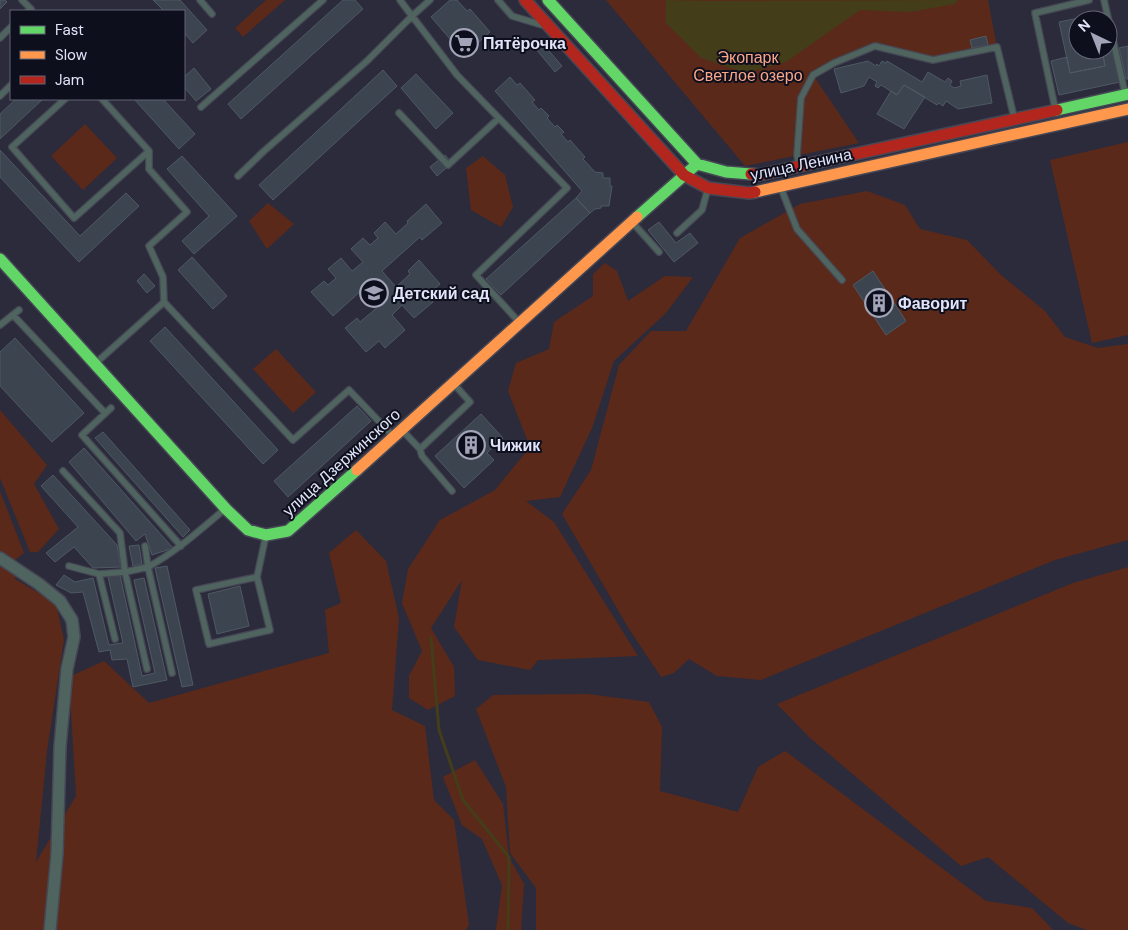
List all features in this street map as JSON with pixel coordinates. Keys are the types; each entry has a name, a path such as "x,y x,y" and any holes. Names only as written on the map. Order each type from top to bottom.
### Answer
{"main road":[{"name":"улица Ленина","path":"525,0 684,175 708,188 749,193 1128,108"},
{"path":"548,0 697,164"},
{"name":"улица Ленина","path":"697,164 726,172 759,175 1127,94"},
{"name":"улица Дзержинского","path":"266,535 288,532 697,164"},
{"path":"0,259 226,509 248,530 266,535"}],"street":[{"path":"0,558 39,584 60,601 72,620 74,638 67,669 60,747 57,854 50,930"}],"lane":[{"path":"22,0 31,9 30,10"},
{"path":"200,0 212,14"},
{"path":"202,108 323,0"},
{"path":"400,0 457,75 567,188 476,275 519,323"},
{"path":"238,176 264,151 367,62 430,0"},
{"path":"498,0 512,16 550,28"},
{"path":"1056,110 1035,13 1089,0"},
{"path":"1104,0 1127,94"},
{"path":"0,38 10,28"},
{"path":"799,167 797,155 801,98 813,75 834,63 875,46 932,60 997,47 1015,120"},
{"path":"0,96 10,86"},
{"path":"64,100 12,147 74,218 149,151"},
{"path":"103,100 149,151 149,168 187,212 149,246 163,277 164,302 294,440 349,390 397,433 420,450 422,456 452,491"},
{"path":"398,113 448,165 499,118"},
{"path":"780,186 797,229 842,280"},
{"path":"677,233 702,210 708,188"},
{"path":"632,221 660,252"},
{"path":"96,363 164,302"},
{"path":"0,325 20,310"},
{"path":"13,315 105,413"},
{"path":"420,450 470,402 453,382"},
{"path":"111,408 82,435 182,546"},
{"path":"63,471 120,534 125,572 147,670"},
{"path":"69,566 99,574 125,572 148,567 182,546 226,509"},
{"path":"257,577 196,590 209,644 270,630 257,577 266,535"},
{"path":"144,546 172,673"},
{"path":"99,574 115,639"}],"green space":[{"path":"266,0 285,0 243,37 235,28"},
{"name":"Экопарк Светлое озеро","path":"606,0 988,0 997,47 933,60 875,46 813,75 859,143 745,166"},
{"path":"85,124 117,158 83,190 51,156"},
{"path":"1128,142 1128,335 1092,343 1050,160"},
{"path":"483,156 505,175 513,207 501,227 471,210 466,168"},
{"path":"867,191 905,205 920,229 967,240 1001,275 1045,311 1065,337 1098,348 1128,344 1128,540 1055,560 761,680 717,676 689,659 674,673 661,677 629,629 562,514 591,470 619,365 651,331 686,331 740,238 800,204"},
{"path":"268,203 294,224 267,249 249,221"},
{"path":"605,263 617,271 628,301 665,276 693,277 666,313 614,361 592,428 560,497 526,501 554,522 638,656 538,660 530,670 478,660 454,627 462,580 431,628 454,667 455,696 428,710 409,698 409,676 422,651 402,603 408,569 440,520 495,490 530,447 508,391 516,363 549,349 554,322 593,296 593,274"},
{"path":"276,349 316,392 293,413 253,369"},
{"path":"0,410 47,465 34,484 59,529 38,552 30,552 0,478"},
{"path":"0,491 24,553 15,560 15,579 56,603 64,640 47,751 36,862 76,796 69,677 104,661 149,703 329,653 325,610 341,603 329,553 356,530 386,561 399,618 392,710 425,726 434,800 454,820 469,925 466,930 0,930"},
{"path":"1128,567 1128,930 1087,930 1068,923 988,857 961,866 809,737 777,704 1073,583"},
{"path":"588,694 649,702 662,727 660,791 738,812 758,767 785,751 986,901 1032,908 1053,930 536,930 536,888 510,853 506,787 476,709 493,695"},
{"path":"475,760 503,804 509,857 524,884 521,930 496,930 502,885 482,839 462,825 443,777"}],"shaded area":[{"path":"666,0 958,0 955,4 910,12 860,10 786,62 746,73 701,58 666,23"}],"building":[{"path":"0,0 7,2 0,9"},
{"path":"153,0 180,0 207,30 193,43 185,34 185,10 163,10"},
{"path":"343,0 355,0 363,9 241,119 228,104"},
{"path":"450,0 457,0 467,11 470,9 490,32 464,55 431,17"},
{"path":"1068,20 1068,60 1104,60 1105,66 1070,73 1059,22"},
{"path":"986,36 988,45 972,48 970,40"},
{"path":"543,44 562,66 555,72 536,49"},
{"path":"1128,46 1128,79 1126,79 1119,48"},
{"path":"1067,57 1070,73 1105,66 1104,60 1116,60 1120,82 1059,95 1051,61"},
{"path":"868,61 879,66 882,61 886,63 887,61 922,82 928,72 945,82 948,78 952,81 950,85 954,88 961,86 960,81 987,75 992,103 958,109 946,101 943,106 939,103 937,105 904,85 897,95 881,85 878,88 875,86 877,82 869,77 864,86 841,93 834,69"},
{"path":"194,68 211,89 196,101 185,88 185,76"},
{"path":"383,70 397,86 273,200 259,185"},
{"path":"416,74 453,113 436,129 401,88"},
{"path":"510,77 517,85 520,83 535,100 532,102 539,110 541,108 549,116 547,118 555,127 557,125 564,132 561,134 568,142 570,140 595,172 603,173 603,178 610,178 610,186 612,186 609,206 601,206 601,208 595,209 590,213 576,198 582,191 495,91"},
{"path":"904,85 925,97 904,129 877,114 891,91 897,95"},
{"path":"15,100 42,100 0,139 0,114"},
{"path":"135,100 164,100 195,134 179,149"},
{"path":"0,150 80,236 126,193 139,206 79,262 0,177"},
{"path":"445,155 452,163 437,176 430,167"},
{"path":"182,156 237,216 194,254 182,241 209,216 167,169"},
{"path":"576,198 590,213 501,295 486,279"},
{"path":"426,204 442,223 422,240 420,237 382,271 396,287 410,274 408,271 419,260 440,284 428,295 433,302 414,318 402,305 392,315 405,330 385,348 379,341 366,352 345,328 357,318 360,322 379,306 364,288 333,316 311,292 324,281 328,285 336,278 328,269 341,258 352,271 363,262 351,249 363,238 370,245 378,238 374,233 385,222 396,234"},
{"path":"659,222 676,243 690,233 698,243 674,262 648,230"},
{"path":"192,257 227,296 213,309 178,270"},
{"name":"Фаворит","path":"873,271 906,321 886,335 853,285"},
{"path":"144,274 155,286 147,293 137,281"},
{"path":"165,327 278,450 263,464 150,341"},
{"path":"15,338 84,413 52,442 0,386 0,352"},
{"path":"357,406 371,421 288,497 274,481"},
{"name":"Чижик","path":"481,414 503,438 487,453 494,460 464,488 435,456"},
{"path":"103,432 190,530 183,537 95,438"},
{"path":"84,448 173,548 152,555 145,534 136,541 69,462"},
{"path":"53,475 117,545 121,567 93,568 74,547 55,562 46,553 78,527 41,486"},
{"path":"139,545 142,564 133,566 129,546"},
{"path":"167,566 193,685 182,687 155,568"},
{"path":"64,575 75,582 93,578 109,645 123,643 108,577 120,575 142,676 155,673 134,580 144,578 167,680 133,687 127,659 112,660 110,650 99,652 83,592 71,593 56,585"},
{"path":"240,586 249,626 217,634 208,594"}],"waterway":[{"path":"431,638 439,730 463,800 509,857 508,930"}],"traffic: fast":[{"path":"548,0 697,164 726,172 751,174"},
{"path":"1057,110 1128,94"},
{"path":"637,217 697,164"},
{"path":"0,259 226,509 248,530 266,535 288,531 357,470"}],"traffic: slow":[{"path":"755,192 1128,109"},
{"path":"357,470 637,217"}],"traffic: jam":[{"path":"525,0 684,175 708,188 749,193 755,192"},
{"path":"751,174 759,175 1057,110"}],"place":[{"name":"Пятёрочка","path":"464,43"},
{"name":"Детский сад","path":"374,293"},
{"name":"Фаворит","path":"879,303"},
{"name":"Чижик","path":"471,445"}]}
